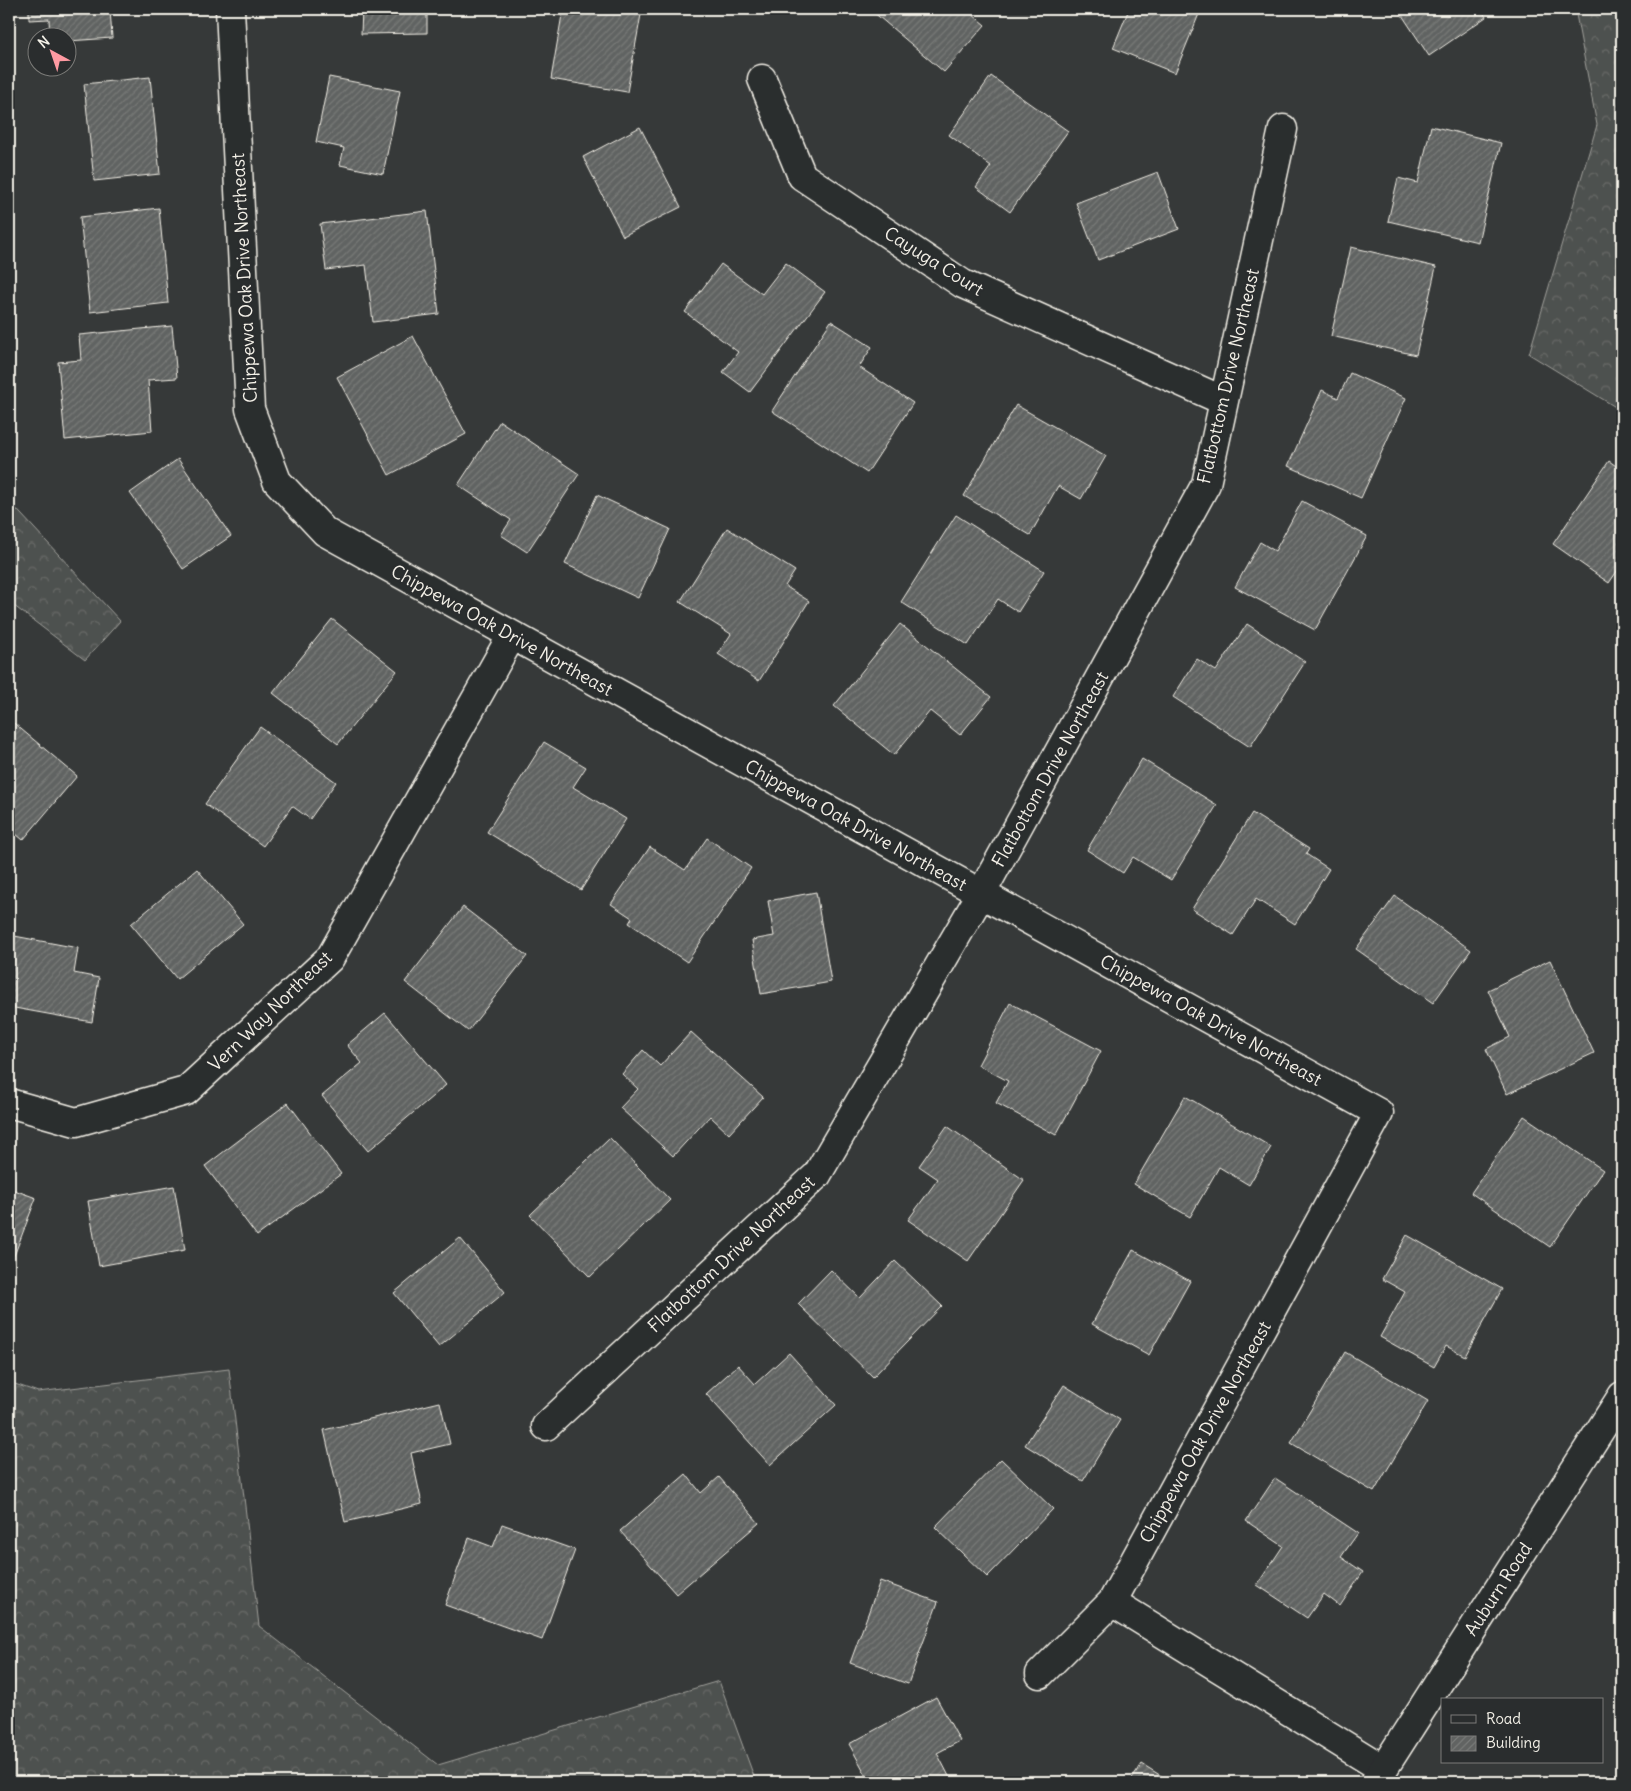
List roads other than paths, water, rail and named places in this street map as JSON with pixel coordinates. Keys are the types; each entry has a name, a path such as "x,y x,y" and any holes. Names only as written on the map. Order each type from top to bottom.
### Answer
{"street":[{"name":"Chippewa Oak Drive Northeast","path":"230,9 250,409 277,480 325,532 1380,1113 1112,1602 1040,1674"},
{"name":"Cayuga Court","path":"762,79 802,176 963,284 1224,401"},
{"name":"Flatbottom Drive Northeast","path":"546,1426 817,1175 981,894 1206,484 1283,129"},
{"name":"Vern Way Northeast","path":"9,1103 76,1122 186,1091 330,958 512,635"},
{"name":"Auburn Road","path":"1379,1775 1622,1396"},
{"path":"1112,1602 1379,1775"}]}
